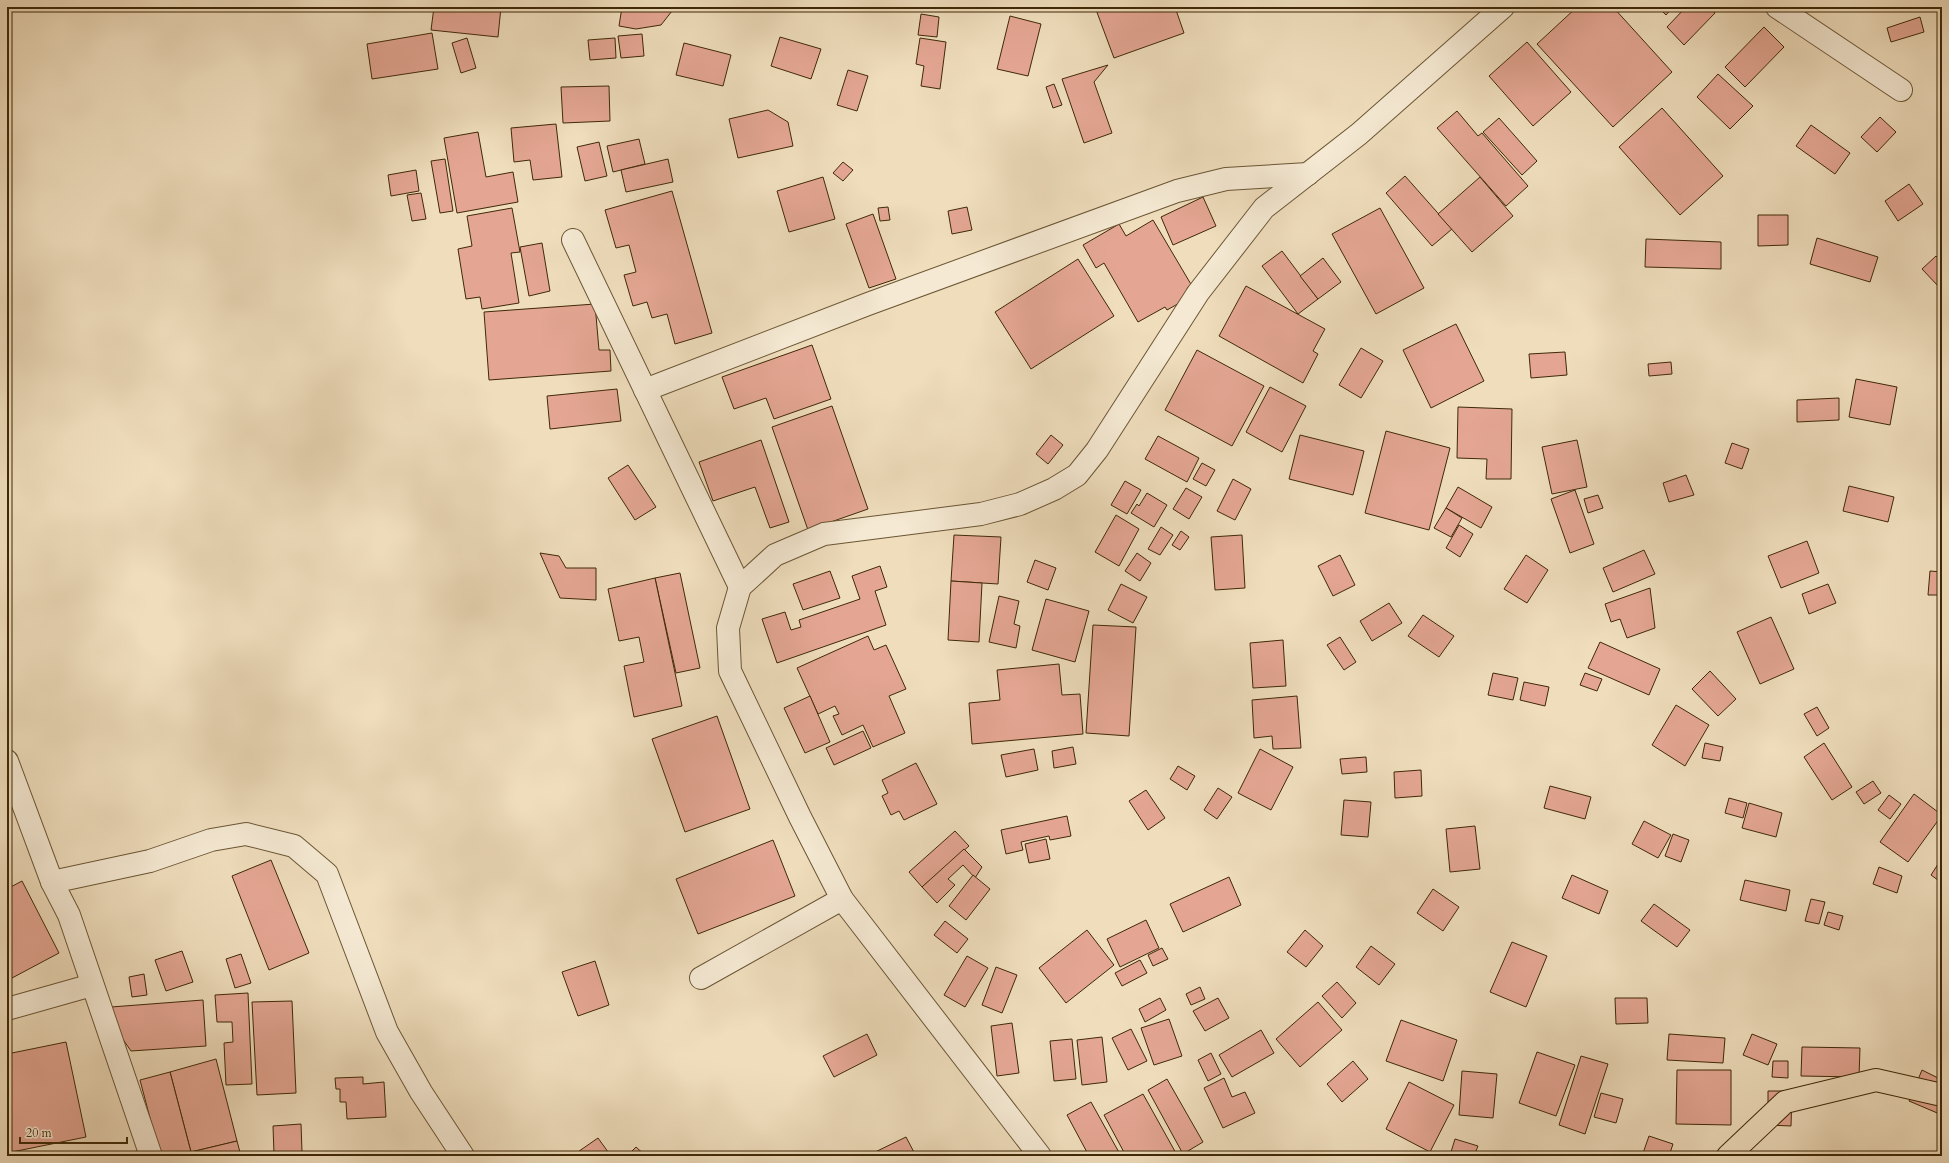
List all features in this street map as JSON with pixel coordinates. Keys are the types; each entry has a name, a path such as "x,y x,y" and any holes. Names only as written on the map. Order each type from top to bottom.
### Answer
{"main road":[{"path":"1728,1156 1785,1102 1876,1080 1942,1095"}],"street":[{"path":"1040,1156 842,899 800,817 730,671 728,628 740,586 775,555 824,534 981,514 1020,504 1054,489 1077,475 1097,450 1198,293 1264,208 1359,134 1503,7"},
{"path":"1777,7 1900,90"},
{"path":"645,390 868,304 1177,191 1226,178 1308,174"},
{"path":"573,240 740,586"},
{"path":"7,762 52,882 69,915 149,1156"},
{"path":"52,882 150,861 211,840 246,834 294,846 327,874 388,1032 421,1092 463,1156"},
{"path":"701,978 842,899"},
{"path":"7,1009 92,985"}],"building":[{"path":"434,7 481,11 482,7 501,7 498,37 431,30"},
{"path":"622,7 672,11 661,25 636,29 619,26"},
{"path":"1095,7 1175,7 1184,33 1114,58"},
{"path":"1577,7 1613,7 1672,72 1613,127 1537,44"},
{"path":"1658,7 1673,7 1666,15"},
{"path":"1686,7 1710,7 1715,13 1684,45 1667,27"},
{"path":"921,14 939,17 937,37 918,35"},
{"path":"1010,16 1041,24 1028,76 997,69"},
{"path":"1920,17 1924,32 1891,42 1887,28"},
{"path":"1764,27 1784,47 1745,87 1725,67"},
{"path":"432,33 438,69 372,79 367,44"},
{"path":"642,34 644,56 621,58 618,36"},
{"path":"780,37 821,49 811,79 771,66"},
{"path":"467,38 476,68 461,73 452,43"},
{"path":"615,38 616,58 590,60 588,40"},
{"path":"920,38 946,42 940,89 921,86 924,66 916,64"},
{"path":"1527,42 1571,92 1533,126 1489,76"},
{"path":"684,43 731,55 723,86 676,75"},
{"path":"1108,65 1094,82 1112,133 1084,143 1062,79"},
{"path":"848,70 868,76 857,111 837,105"},
{"path":"1718,74 1753,106 1730,129 1697,97"},
{"path":"1054,84 1062,105 1053,108 1046,87"},
{"path":"609,86 610,121 563,123 561,87"},
{"path":"1662,108 1723,176 1680,215 1619,147"},
{"path":"768,110 788,122 793,146 738,158 729,119"},
{"path":"1457,111 1478,136 1482,133 1528,186 1506,206 1437,128"},
{"path":"1880,117 1896,132 1877,152 1861,137"},
{"path":"1499,118 1537,161 1522,175 1483,132"},
{"path":"556,124 562,177 533,180 530,160 514,162 511,128"},
{"path":"1811,125 1850,153 1835,174 1796,146"},
{"path":"478,132 486,177 513,172 518,202 457,213 444,138"},
{"path":"639,139 645,164 613,172 607,146"},
{"path":"599,142 607,176 585,181 577,147"},
{"path":"445,159 453,211 440,213 431,161"},
{"path":"668,159 673,182 626,192 621,170"},
{"path":"843,162 853,170 843,181 833,173"},
{"path":"416,170 419,191 391,196 388,175"},
{"path":"1405,176 1452,229 1432,246 1386,193"},
{"path":"823,177 835,219 789,232 777,191"},
{"path":"1480,177 1513,216 1472,252 1438,214"},
{"path":"1909,184 1923,204 1898,221 1885,201"},
{"path":"672,191 712,333 675,344 667,314 652,318 647,302 633,306 624,275 636,272 629,245 616,248 605,210"},
{"path":"421,193 426,219 412,221 407,195"},
{"path":"1203,197 1216,226 1173,245 1161,217"},
{"path":"888,207 890,220 880,221 878,208"},
{"path":"967,207 972,230 952,234 948,211"},
{"path":"512,208 520,252 511,253 519,303 482,309 480,297 466,299 458,249 472,246 467,216"},
{"path":"1380,208 1424,288 1376,314 1332,234"},
{"path":"873,214 896,279 869,288 846,224"},
{"path":"1758,215 1788,215 1788,245 1758,246"},
{"path":"1153,220 1192,286 1187,288 1192,296 1167,310 1165,307 1138,322 1104,263 1096,268 1083,245 1119,224 1126,236"},
{"path":"1817,238 1878,257 1870,282 1810,264"},
{"path":"1646,239 1721,242 1721,269 1645,267"},
{"path":"542,243 550,291 529,296 520,247"},
{"path":"1282,251 1318,299 1298,314 1262,266"},
{"path":"1936,256 1942,262 1942,284 1939,287 1922,269"},
{"path":"1323,258 1341,282 1318,299 1300,276"},
{"path":"1078,259 1114,316 1031,369 995,312"},
{"path":"1246,286 1325,329 1313,351 1318,354 1303,383 1219,336"},
{"path":"595,304 599,350 610,350 611,371 489,380 484,312"},
{"path":"1456,324 1484,381 1431,408 1403,350"},
{"path":"812,345 831,399 774,419 766,398 734,409 722,377"},
{"path":"1361,348 1383,361 1361,398 1339,385"},
{"path":"1197,350 1264,386 1232,446 1165,410"},
{"path":"1565,352 1567,375 1531,378 1529,354"},
{"path":"1671,362 1672,374 1649,376 1648,364"},
{"path":"1856,379 1897,387 1890,425 1849,417"},
{"path":"1270,387 1306,406 1282,452 1246,432"},
{"path":"617,389 621,421 550,429 547,396"},
{"path":"1839,398 1839,420 1797,422 1797,400"},
{"path":"832,406 868,509 808,530 772,427"},
{"path":"1458,407 1512,409 1511,479 1486,479 1487,459 1457,458"},
{"path":"1386,431 1450,448 1429,530 1365,513"},
{"path":"1051,435 1063,445 1048,464 1036,454"},
{"path":"1300,435 1364,451 1353,495 1289,479"},
{"path":"1158,436 1199,458 1187,482 1145,459"},
{"path":"761,440 789,522 770,528 755,487 713,501 699,462"},
{"path":"1577,440 1587,487 1552,494 1542,447"},
{"path":"1732,443 1749,449 1742,469 1725,463"},
{"path":"1202,463 1215,470 1206,486 1193,479"},
{"path":"628,465 656,507 635,520 608,478"},
{"path":"1686,475 1694,495 1669,502 1663,483"},
{"path":"1233,479 1251,489 1235,520 1217,511"},
{"path":"1125,481 1141,490 1127,514 1111,505"},
{"path":"1849,486 1894,497 1888,522 1843,511"},
{"path":"1458,487 1492,507 1481,528 1446,508"},
{"path":"1186,488 1202,497 1189,519 1173,509"},
{"path":"1575,490 1594,544 1570,553 1551,499"},
{"path":"1147,493 1167,505 1154,527 1131,513 1137,504 1139,506"},
{"path":"1598,495 1603,508 1588,513 1584,499"},
{"path":"1446,508 1462,518 1451,537 1434,528"},
{"path":"1116,515 1139,529 1119,566 1095,552"},
{"path":"1459,525 1473,534 1460,557 1446,548"},
{"path":"1161,527 1173,535 1160,555 1148,549"},
{"path":"1181,531 1189,537 1180,550 1172,545"},
{"path":"954,535 1001,537 998,584 951,581"},
{"path":"1242,535 1245,588 1215,590 1211,537"},
{"path":"1807,541 1819,573 1781,588 1768,556"},
{"path":"1644,550 1655,574 1613,592 1603,568"},
{"path":"540,553 559,556 566,568 596,568 596,600 560,598"},
{"path":"1137,553 1151,563 1140,581 1125,571"},
{"path":"1340,555 1355,585 1333,596 1318,566"},
{"path":"1526,555 1548,570 1527,603 1504,589"},
{"path":"1035,560 1056,568 1048,590 1027,582"},
{"path":"880,566 887,587 875,591 886,625 777,663 762,619 785,612 791,630 801,627 799,620 860,599 852,576"},
{"path":"830,571 840,598 803,610 793,584"},
{"path":"1930,571 1942,572 1942,595 1928,595"},
{"path":"680,573 700,668 676,673 655,578"},
{"path":"655,578 682,706 634,717 624,666 644,662 639,637 619,641 608,589"},
{"path":"951,581 982,583 979,642 948,640"},
{"path":"1121,584 1147,597 1133,623 1108,610"},
{"path":"1828,584 1836,603 1809,614 1802,594"},
{"path":"1650,588 1655,628 1627,638 1620,619 1611,622 1605,604"},
{"path":"999,596 1019,601 1014,624 1020,626 1016,648 989,642"},
{"path":"1046,599 1089,611 1075,662 1032,650"},
{"path":"1389,603 1402,623 1372,641 1360,621"},
{"path":"1423,615 1454,636 1439,657 1408,636"},
{"path":"1771,617 1794,669 1760,684 1737,632"},
{"path":"1093,625 1136,627 1129,736 1086,733"},
{"path":"868,636 874,650 886,645 906,689 889,696 905,733 873,747 863,725 842,735 833,716 839,714 835,706 818,714 797,668"},
{"path":"1340,637 1356,662 1344,670 1327,645"},
{"path":"1283,640 1286,686 1253,688 1250,643"},
{"path":"1600,642 1660,669 1649,695 1588,668"},
{"path":"1059,664 1062,695 1080,694 1083,734 972,744 969,703 1000,700 997,670"},
{"path":"1710,671 1736,699 1718,716 1692,689"},
{"path":"1493,673 1518,678 1513,700 1488,695"},
{"path":"1585,673 1602,679 1597,691 1580,685"},
{"path":"1524,682 1549,687 1545,706 1520,700"},
{"path":"810,696 830,742 805,753 784,708"},
{"path":"1297,696 1301,748 1273,749 1272,736 1254,738 1252,700"},
{"path":"1676,705 1709,725 1685,766 1652,745"},
{"path":"1817,707 1829,728 1817,736 1804,714"},
{"path":"717,716 750,809 685,832 652,739"},
{"path":"863,731 871,748 834,765 826,748"},
{"path":"1705,743 1723,747 1720,761 1702,758"},
{"path":"1824,743 1852,787 1832,800 1804,757"},
{"path":"1073,747 1076,764 1054,768 1052,751"},
{"path":"1034,749 1038,770 1006,777 1001,755"},
{"path":"1260,749 1293,767 1271,810 1238,793"},
{"path":"1366,757 1367,772 1342,774 1340,759"},
{"path":"916,763 937,804 904,820 899,811 891,815 882,796 888,793 882,780"},
{"path":"1178,766 1195,776 1187,790 1170,779"},
{"path":"1421,770 1422,796 1395,798 1394,772"},
{"path":"1873,781 1881,793 1864,804 1856,792"},
{"path":"1550,786 1591,797 1585,819 1544,808"},
{"path":"1218,788 1232,797 1217,819 1204,810"},
{"path":"1146,790 1165,818 1148,830 1129,801"},
{"path":"1914,794 1942,815 1908,862 1880,842"},
{"path":"1889,795 1901,804 1890,819 1878,810"},
{"path":"1729,798 1747,803 1743,818 1725,813"},
{"path":"1344,800 1371,802 1368,837 1341,835"},
{"path":"1749,803 1782,813 1776,837 1742,828"},
{"path":"1067,816 1071,836 1050,840 1049,836 1021,842 1023,850 1006,854 1001,830"},
{"path":"1644,821 1671,835 1658,858 1632,844"},
{"path":"1475,826 1480,869 1450,872 1446,829"},
{"path":"955,831 969,846 922,887 909,872"},
{"path":"1673,834 1689,840 1681,862 1665,856"},
{"path":"1046,839 1050,859 1029,863 1025,844"},
{"path":"773,840 795,896 698,934 676,879"},
{"path":"964,849 982,867 975,878 963,865 948,879 955,885 937,903 922,887"},
{"path":"1942,858 1942,883 1931,875"},
{"path":"271,860 309,953 269,970 232,876"},
{"path":"1879,867 1902,876 1897,893 1873,884"},
{"path":"973,875 990,889 966,920 949,906"},
{"path":"1572,875 1608,891 1599,914 1562,898"},
{"path":"1229,877 1241,905 1183,932 1170,904"},
{"path":"1745,880 1790,890 1786,911 1740,900"},
{"path":"22,881 59,953 12,978 7,969 7,889"},
{"path":"1433,889 1459,907 1443,931 1417,913"},
{"path":"1811,899 1825,902 1819,924 1805,921"},
{"path":"1654,904 1690,930 1677,947 1641,921"},
{"path":"1828,912 1843,916 1839,930 1824,925"},
{"path":"1146,920 1159,948 1120,967 1107,939"},
{"path":"945,921 968,939 957,953 934,935"},
{"path":"1087,930 1114,965 1066,1003 1039,968"},
{"path":"1305,930 1323,946 1306,967 1287,952"},
{"path":"1512,942 1547,956 1526,1007 1490,992"},
{"path":"1371,946 1395,964 1379,985 1356,967"},
{"path":"1162,948 1168,959 1153,966 1148,955"},
{"path":"182,951 193,982 166,991 155,960"},
{"path":"241,954 251,983 235,988 226,959"},
{"path":"967,956 988,968 965,1007 944,995"},
{"path":"1140,960 1147,973 1122,986 1115,973"},
{"path":"595,961 609,1005 578,1016 562,972"},
{"path":"996,967 1017,975 1002,1013 982,1005"},
{"path":"144,974 147,995 132,997 129,977"},
{"path":"1337,982 1356,1003 1342,1018 1322,996"},
{"path":"1200,987 1205,999 1191,1005 1186,994"},
{"path":"248,993 252,1084 226,1085 224,1043 233,1042 232,1022 217,1022 215,995"},
{"path":"1160,998 1166,1010 1145,1022 1139,1009"},
{"path":"1218,998 1229,1018 1205,1031 1193,1011"},
{"path":"1615,998 1647,998 1648,1023 1616,1024"},
{"path":"203,1000 206,1046 131,1051 113,1025 111,1007"},
{"path":"292,1001 296,1093 257,1095 252,1002"},
{"path":"1318,1002 1342,1030 1300,1067 1276,1039"},
{"path":"1169,1019 1182,1056 1154,1065 1141,1028"},
{"path":"1401,1020 1457,1040 1443,1081 1386,1061"},
{"path":"1012,1023 1019,1073 997,1076 991,1026"},
{"path":"1131,1029 1147,1061 1128,1070 1112,1038"},
{"path":"1261,1030 1274,1053 1232,1077 1219,1055"},
{"path":"867,1034 877,1055 834,1077 823,1056"},
{"path":"1669,1034 1725,1038 1723,1063 1667,1060"},
{"path":"1752,1034 1777,1044 1768,1065 1743,1055"},
{"path":"1102,1037 1107,1082 1082,1085 1077,1040"},
{"path":"1072,1039 1076,1079 1054,1081 1050,1041"},
{"path":"66,1042 86,1137 7,1153 7,1054"},
{"path":"1802,1047 1860,1048 1859,1077 1801,1076"},
{"path":"1537,1052 1575,1065 1556,1116 1519,1103"},
{"path":"1211,1053 1221,1074 1208,1081 1198,1060"},
{"path":"1581,1056 1608,1064 1585,1134 1559,1125"},
{"path":"216,1059 237,1141 191,1152 170,1072"},
{"path":"1353,1061 1368,1079 1342,1102 1327,1084"},
{"path":"1773,1061 1788,1061 1788,1078 1772,1077"},
{"path":"1677,1070 1731,1070 1731,1125 1676,1124"},
{"path":"1922,1070 1942,1080 1942,1115 1909,1101"},
{"path":"1462,1071 1497,1074 1493,1118 1459,1115"},
{"path":"170,1072 191,1152 237,1141 241,1156 160,1156 140,1080"},
{"path":"363,1077 363,1084 384,1082 386,1117 347,1119 346,1102 340,1102 340,1089 336,1089 335,1078"},
{"path":"1224,1078 1232,1097 1245,1092 1255,1113 1223,1128 1204,1088"},
{"path":"1167,1079 1203,1142 1183,1154 1148,1090"},
{"path":"1409,1082 1454,1105 1430,1152 1386,1129"},
{"path":"1768,1091 1792,1091 1791,1126 1768,1125"},
{"path":"1601,1093 1623,1099 1616,1123 1594,1117"},
{"path":"1143,1094 1177,1155 1176,1156 1126,1156 1104,1115"},
{"path":"1091,1102 1121,1156 1089,1156 1067,1115"},
{"path":"301,1124 302,1152 274,1154 273,1126"},
{"path":"1649,1136 1673,1144 1669,1156 1642,1156"},
{"path":"906,1137 916,1156 867,1156"},
{"path":"598,1138 611,1156 572,1156"},
{"path":"1455,1139 1478,1146 1474,1156 1465,1156 1451,1152"},
{"path":"636,1147 646,1156 627,1156"}]}
